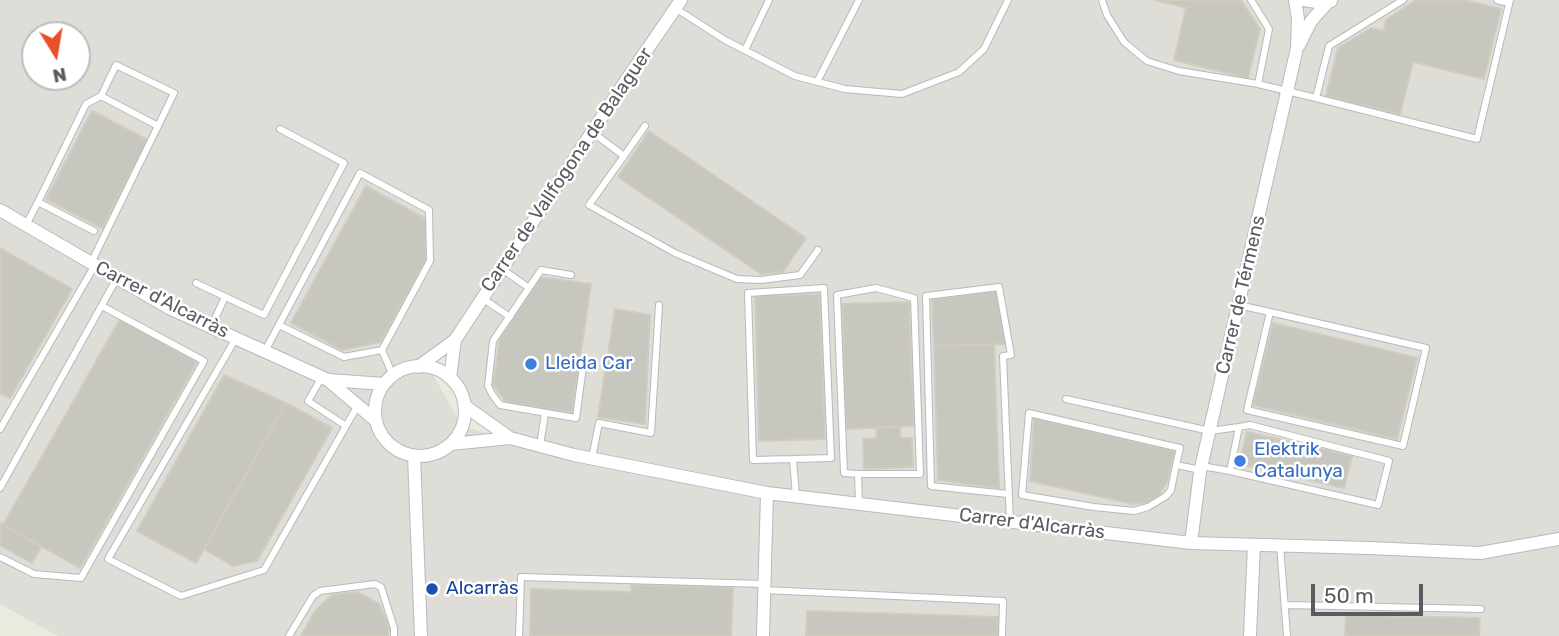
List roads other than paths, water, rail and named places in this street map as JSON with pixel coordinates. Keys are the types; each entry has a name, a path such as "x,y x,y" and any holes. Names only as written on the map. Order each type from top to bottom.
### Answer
{"street":[{"name":"Carrer de Térmens","path":"1191,543 1201,468 1297,48 1298,19 1295,0"},
{"path":"1304,0 1331,1"},
{"name":"Carrer de Térmens","path":"1297,48 1311,21 1331,1"},
{"name":"Carrer de Vallfogona de Balaguer","path":"455,340 678,4"},
{"name":"Carrer d'Alcarràs","path":"0,211 169,308 325,378 375,420"},
{"path":"418,366 440,371 450,378 465,405 463,427 451,444 434,454 414,456 396,450 383,437 375,420 376,401 389,380 399,372 418,366 455,340"},
{"path":"450,378 455,340"},
{"name":"Carrer d'Alcarràs","path":"325,378 389,380"},
{"name":"Carrer d'Alcarràs","path":"465,405 510,438"},
{"name":"Carrer d'Alcarràs","path":"451,444 510,438 766,494 1191,543 1480,553 1559,539"},
{"path":"414,456 421,636"},
{"path":"763,636 766,494"},
{"path":"1250,636 1254,545"}],"lane":[{"path":"745,50 769,0"},
{"path":"817,82 859,0"},
{"path":"678,4 725,40 795,76 845,89 902,94 959,72 984,49 1008,0"},
{"path":"1102,0 1107,15 1124,42 1147,61 1179,71 1258,84 1477,139 1510,2 1497,0"},
{"path":"1251,0 1269,29 1258,84"},
{"path":"1316,98 1329,46 1403,0"},
{"path":"0,429 93,264 174,93 116,65 101,96 86,104 26,226"},
{"path":"101,96 158,126"},
{"path":"645,126 589,205 675,253 737,279 761,280 800,275 818,250"},
{"path":"196,283 264,315 344,163 280,129"},
{"path":"592,132 624,156"},
{"path":"265,351 360,173 429,210 430,261 382,350 389,380"},
{"path":"38,202 94,231"},
{"path":"502,268 530,288"},
{"path":"571,275 541,270 493,341 488,386 500,405 576,418 584,359"},
{"path":"0,488 117,278"},
{"path":"1008,494 931,486 926,296 999,287 1011,355 1003,356 1010,522"},
{"path":"824,288 831,458 793,459 753,460 748,293 824,288"},
{"path":"876,288 915,298 920,474 858,474 844,473 837,295 876,288"},
{"path":"211,327 225,297"},
{"path":"482,298 510,317"},
{"path":"592,458 599,423 651,433 659,305"},
{"path":"1238,305 1270,312 1426,348 1403,446 1247,410 1270,312"},
{"path":"0,556 34,574 81,578 204,361 102,306"},
{"path":"279,325 344,358 382,350"},
{"path":"236,338 107,559 181,596 264,570 358,405"},
{"path":"325,378 308,401 346,426"},
{"path":"1066,399 1210,431 1250,425 1389,461 1378,505 1230,471 1176,466"},
{"path":"540,446 545,414"},
{"path":"1029,414 1180,448 1176,466 1171,490 1166,496 1148,507 1134,511 1022,495 1029,414"},
{"path":"1230,471 1239,427"},
{"path":"793,459 796,497"},
{"path":"858,474 859,504"},
{"path":"1280,545 1287,636"},
{"path":"519,636 521,577 1003,601 1002,636"},
{"path":"289,636 313,596 320,591 375,584 381,587 394,636"},
{"path":"1285,604 1481,609"}],"place":[{"name":"Lleida Car","path":"531,364"},
{"name":"Elektrik Catalunya","path":"1240,461"},
{"name":"Alcarràs","path":"432,589"}]}
